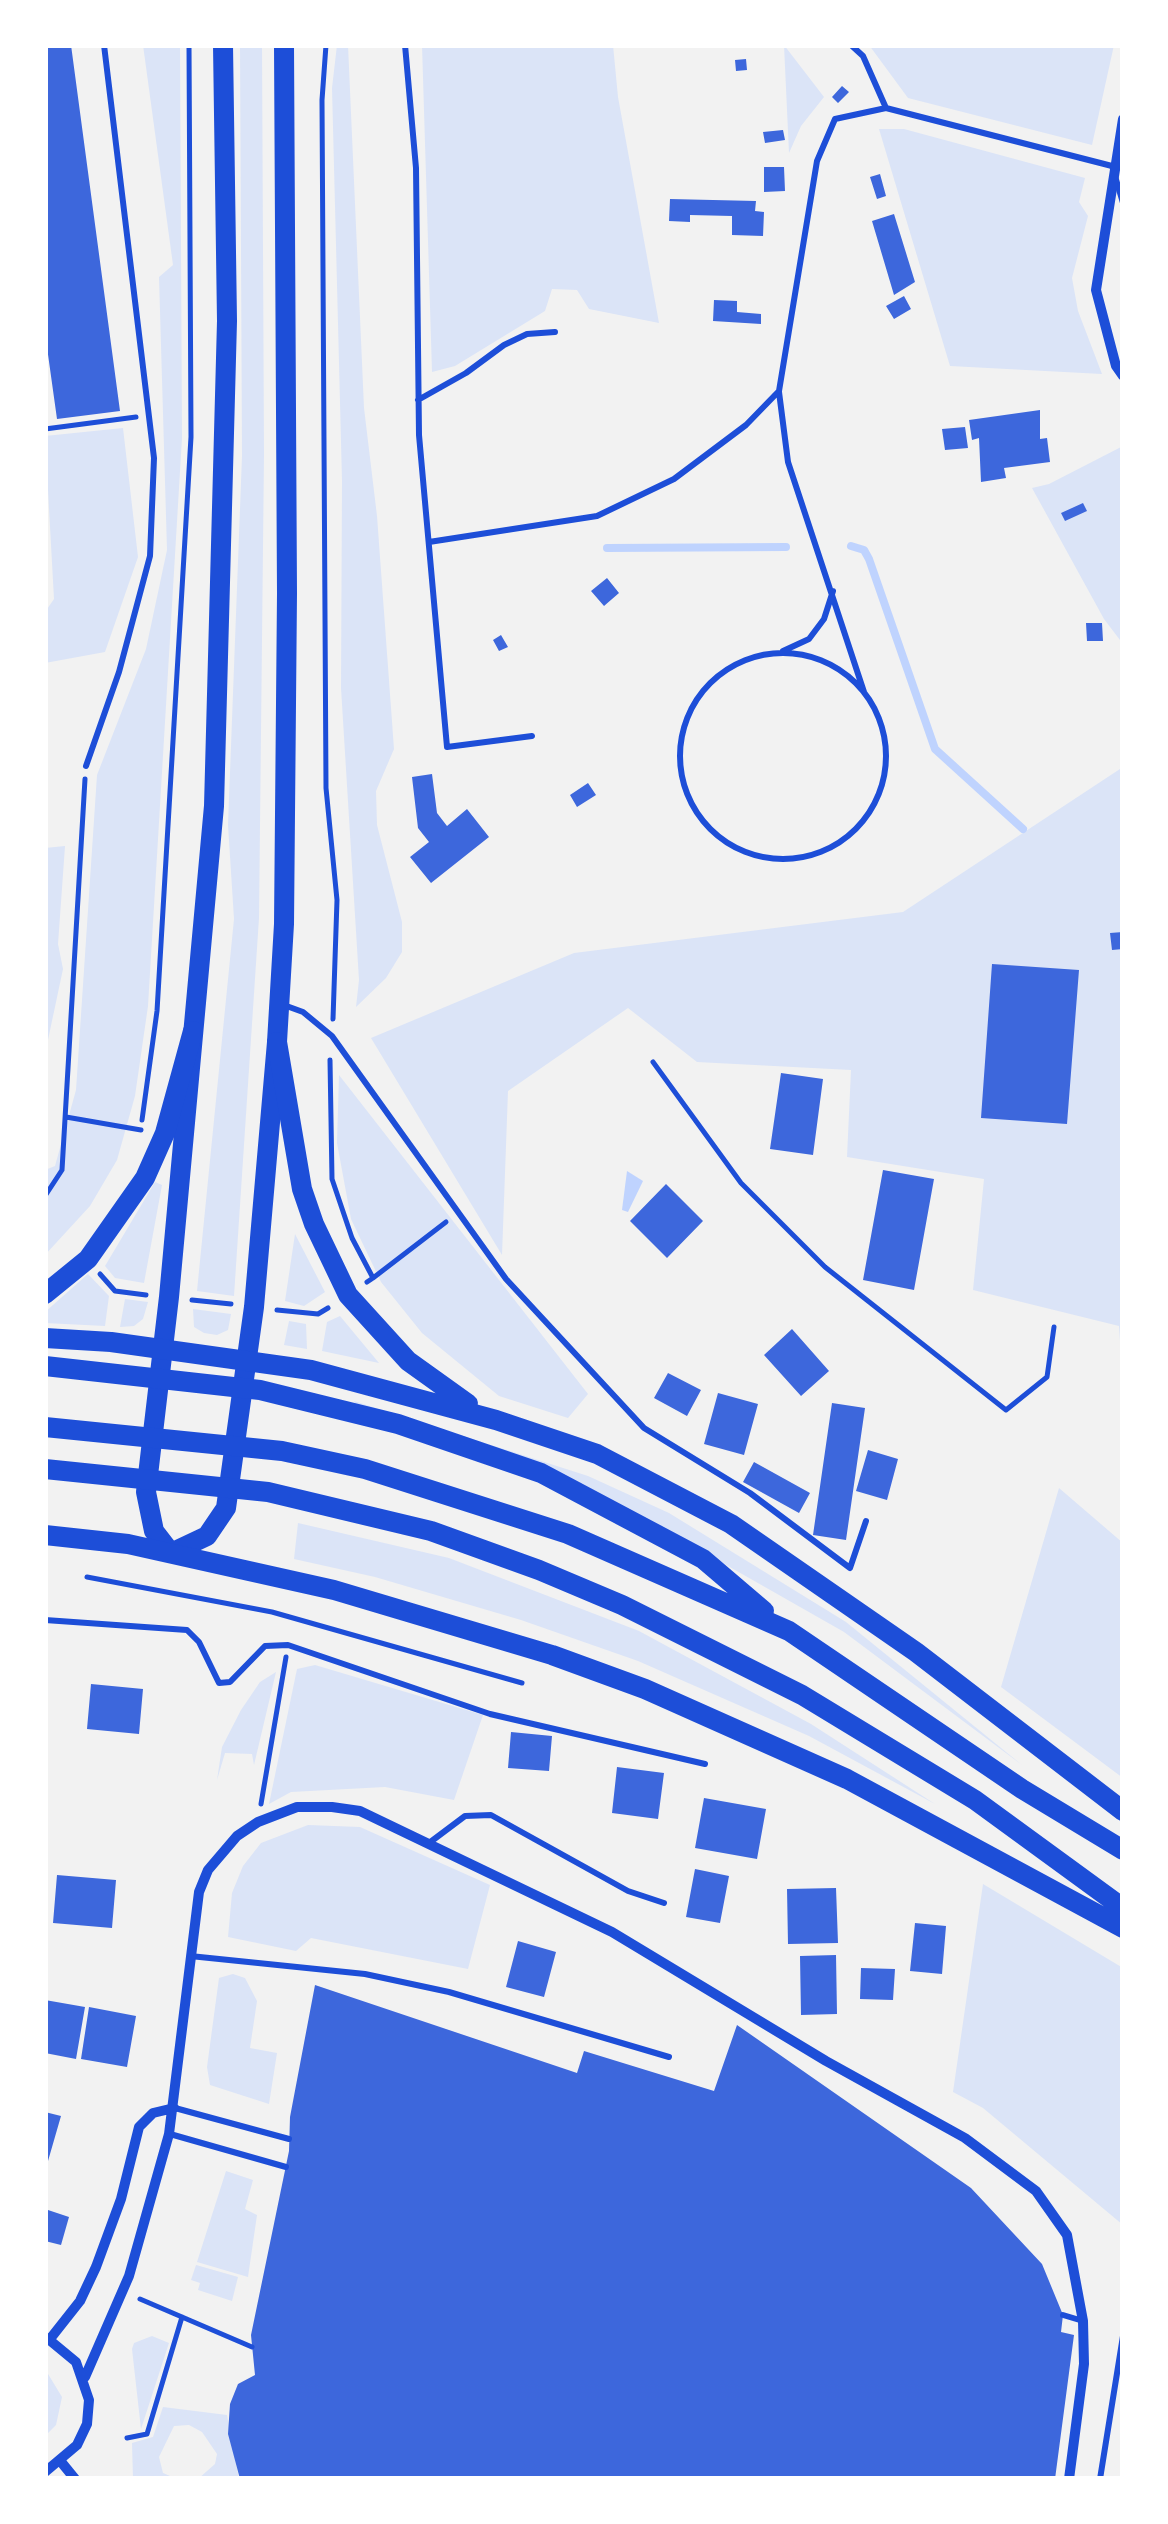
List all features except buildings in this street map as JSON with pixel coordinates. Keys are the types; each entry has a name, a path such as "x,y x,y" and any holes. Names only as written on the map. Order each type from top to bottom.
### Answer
{"main road":[{"path":"172,1553 154,1530 146,1492 214,806 227,321 223,45"},
{"path":"172,1553 207,1536 226,1508 246,1361 278,1042 288,593 284,45"},
{"path":"45,1294 88,1259 146,1178 165,1133 194,1031"},
{"path":"278,1042 302,1188 314,1224 348,1295 408,1361 446,1391 496,1420"},
{"path":"45,1338 163,1349 312,1370 496,1420 597,1454 732,1524 916,1652 1123,1811"},
{"path":"45,1366 202,1380 398,1424 541,1472 703,1559 789,1630 946,1738 1123,1850"},
{"path":"53,1427 191,1438 365,1468 568,1534 789,1630"},
{"path":"50,1469 193,1481 340,1508 431,1531 539,1570 802,1694 960,1791 1123,1908"},
{"path":"45,1535 89,1538 172,1553 456,1623 645,1689 847,1779 1123,1928"}],"street":[{"path":"1123,119 1112,166 1096,290 1116,366 1123,376"},
{"path":"45,2472 62,2462 78,2445 87,2424 85,2377 130,2276 169,2134 189,1956 199,1892 208,1870 236,1836 258,1822 297,1808 332,1807 360,1810 612,1932 826,2061 965,2138 1036,2191 1067,2235 1083,2321 1084,2364 1070,2479"},
{"path":"85,2377 76,2362 48,2338 80,2302 96,2268 121,2199 139,2127 153,2112 174,2108"},
{"path":"62,2462 75,2479"}],"lane":[{"path":"86,766 119,672 150,556 154,458 104,45"},
{"path":"405,45 416,168 418,400 447,747 532,736"},
{"path":"851,45 863,56 886,108"},
{"path":"833,590 824,620 809,639 782,652 748,658 718,675 695,701 682,733 680,768 690,801 710,829 738,849 771,859 805,857 837,844 864,821 880,791 886,757 881,722 864,692 833,590 788,462 779,391 817,161 835,119 886,108 1112,166 1123,203"},
{"path":"418,400 466,374 504,345 527,334 555,332"},
{"path":"429,542 597,516 674,479 746,425 779,391"},
{"path":"782,652 813,656 842,670 864,692"},
{"path":"280,1003 303,1012 332,1036 506,1279 644,1428 750,1494 850,1568 866,1521"},
{"path":"45,1620 187,1630 199,1642 219,1683 230,1682 265,1646 288,1645 490,1714 705,1764"},
{"path":"429,1843 465,1816 491,1815 628,1891 664,1903"},
{"path":"189,1956 313,1965 449,1992 669,2057"},
{"path":"174,2108 289,2139"},
{"path":"169,2134 286,2168"},
{"path":"1063,2315 1083,2321"},
{"path":"1100,2479 1123,2336"}],"path":[{"path":"134,1145 141,1130 158,991 191,438 189,45"},
{"path":"45,429 149,415"},
{"path":"45,1196 62,1170 86,766"},
{"path":"328,902 337,900"},
{"path":"653,1062 740,1184 825,1267 1006,1410 1047,1377 1054,1327"},
{"path":"66,1117 141,1130"},
{"path":"373,1278 458,1213"},
{"path":"87,1577 272,1612 522,1683"},
{"path":"258,1822 288,1645 272,1612"},
{"path":"140,2299 252,2347"},
{"path":"127,2438 147,2434 182,2317"}],"shaded area":[{"path":"143,45 180,45 182,438 148,1006 135,1096 117,1160 90,1206 45,1255 45,1170 55,1166 76,1090 97,775 146,649 167,550 159,277 173,265"},
{"path":"240,45 262,45 264,454 259,918 234,1296 197,1291 234,919 228,825 242,456"},
{"path":"337,45 348,45 364,408 377,516 394,749 376,791 377,825 402,922 402,952 386,978 356,1007 359,980 341,688 342,481 332,88"},
{"path":"422,45 613,45 618,97 659,323 589,309 577,290 552,289 545,311 455,366 432,372"},
{"path":"784,45 824,97 801,126 789,153"},
{"path":"869,45 1114,45 1092,145 908,98"},
{"path":"879,129 904,129 1085,178 1079,202 1088,216 1072,278 1078,311 1102,374 950,366"},
{"path":"123,428 138,557 105,652 45,663 45,612 54,599 45,436"},
{"path":"1123,446 1123,644 1104,619 1032,488 1049,484"},
{"path":"1123,767 1123,1386 1119,1326 973,1290 984,1179 847,1157 851,1070 697,1062 628,1008 508,1091 502,1255 371,1038 574,953 903,912"},
{"path":"65,846 58,944 63,969 45,1054 45,848"},
{"path":"339,1075 588,1394 568,1418 499,1396 422,1333 381,1282 351,1219 337,1143"},
{"path":"155,1182 162,1185 144,1283 115,1278 105,1266"},
{"path":"295,1234 325,1292 304,1306 285,1301"},
{"path":"88,1274 109,1296 105,1326 45,1323 45,1312"},
{"path":"125,1299 148,1302 143,1319 134,1326 120,1327"},
{"path":"193,1309 231,1314 228,1330 217,1335 194,1327"},
{"path":"340,1316 379,1363 322,1351 327,1322"},
{"path":"289,1321 306,1324 307,1349 284,1345"},
{"path":"354,1401 588,1476 669,1513 846,1622 1022,1765 844,1632 670,1533 356,1406"},
{"path":"1059,1488 1123,1543 1123,1778 1001,1687"},
{"path":"298,1523 449,1558 639,1631 811,1724 935,1804 809,1736 638,1661 521,1620 375,1577 294,1559"},
{"path":"315,1665 483,1715 454,1800 385,1787 291,1792 269,1804 297,1669"},
{"path":"276,1672 254,1765 252,1754 225,1753 217,1780 222,1747 241,1710 260,1682"},
{"path":"308,1825 360,1827 490,1885 468,1969 311,1938 296,1951 228,1937 232,1893 243,1866 261,1843"},
{"path":"983,1884 1123,1968 1123,2225 983,2108 953,2092"},
{"path":"233,1974 245,1978 257,2001 250,2048 277,2053 269,2104 210,2085 207,2067 219,1978"},
{"path":"226,2171 253,2180 245,2209 257,2215 248,2277 197,2262"},
{"path":"196,2265 238,2277 232,2301 198,2290 200,2283 191,2280"},
{"path":"152,2336 169,2343 141,2429 132,2349 134,2343"},
{"path":"45,2369 62,2397 56,2425 45,2436"},
{"path":"163,2407 227,2415 239,2479 198,2479 215,2464 217,2454 202,2432 189,2425 174,2426 159,2457 163,2473 177,2479 133,2479 132,2443 153,2437"}],"water":[{"path":"627,1171 643,1181 628,1212 622,1210"}],"waterway":[{"path":"851,546 864,550 869,559 935,749 1023,829"},
{"path":"607,548 786,547"}]}
